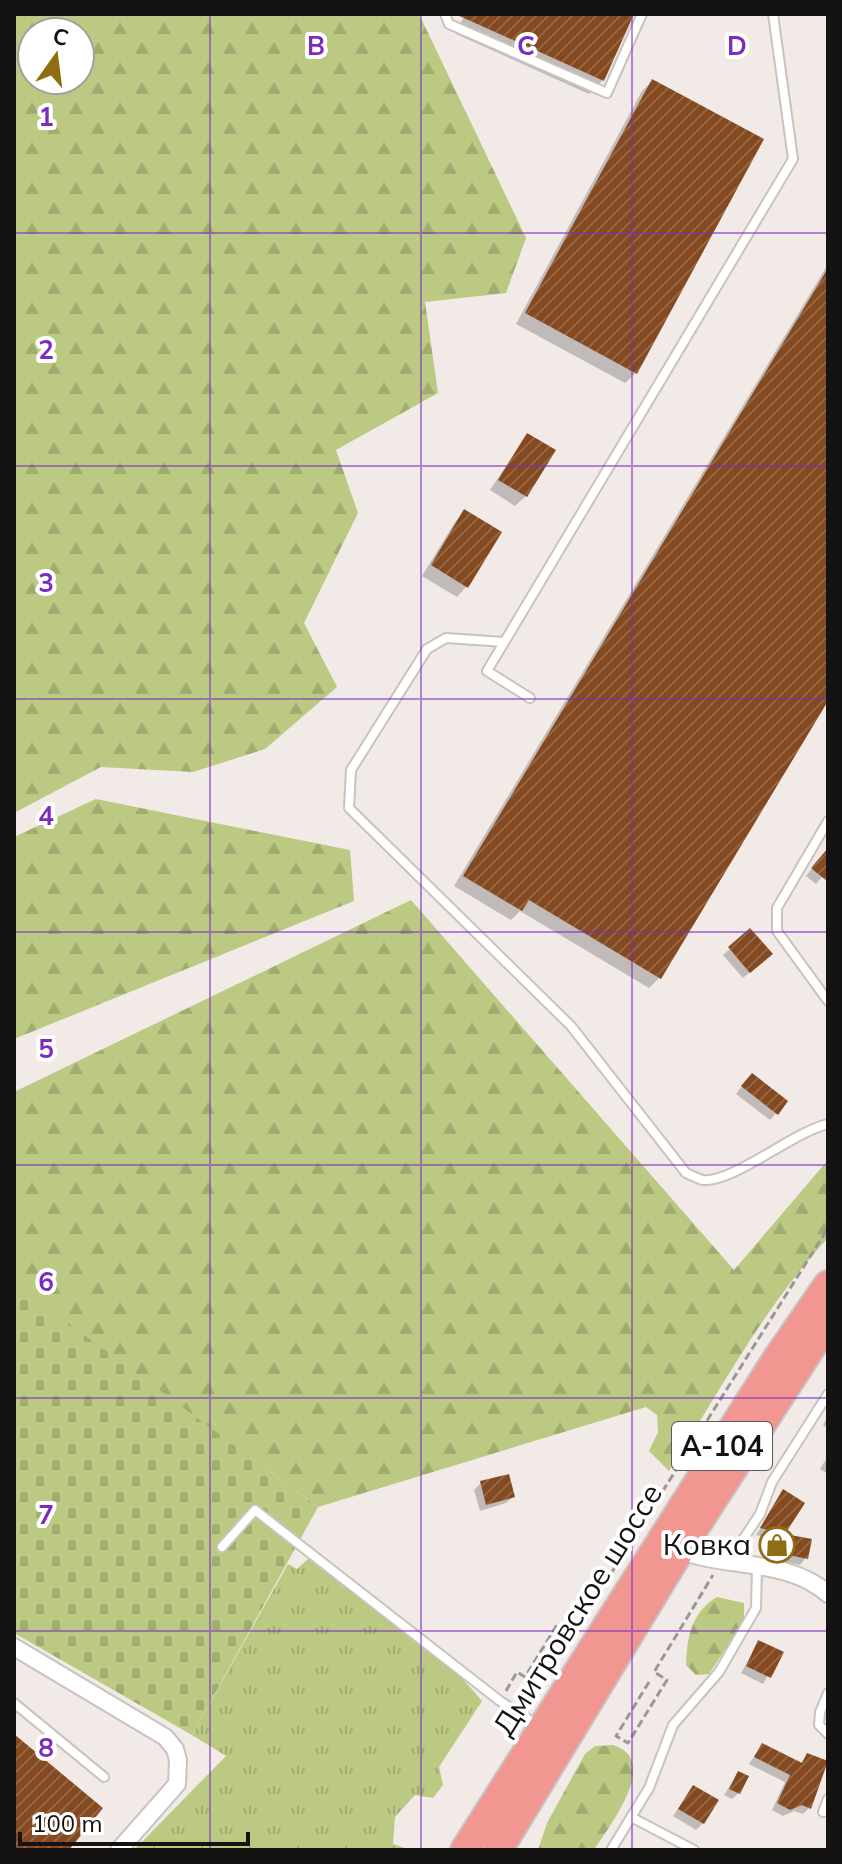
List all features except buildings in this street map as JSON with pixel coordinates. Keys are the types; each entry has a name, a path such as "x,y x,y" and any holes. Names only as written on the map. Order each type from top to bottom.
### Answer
{"highway":[{"name":"Дмитровское шоссе","path":"465,1850 777,1359 828,1285"},
{"name":"Дмитровское шоссе","path":"498,1850 680,1550 828,1321"}],"street":[{"path":"680,1550 698,1558 727,1559 757,1565 806,1580 828,1594"},
{"path":"14,1647 165,1737 175,1749 177,1784 119,1850"}],"lane":[{"path":"445,14 449,24 607,93 642,14"},
{"path":"530,698 487,671 793,159 773,14"},
{"path":"504,642 446,638 427,649 351,770 349,808 571,1026 686,1173 705,1180 732,1172 793,1137 828,1124"},
{"path":"828,821 777,908 777,931 828,1001"},
{"path":"727,1559 760,1514 772,1482 828,1394"},
{"path":"222,1547 255,1510 500,1701 543,1728"},
{"path":"611,1850 649,1788 673,1725 719,1672 756,1608 757,1565"},
{"path":"828,1693 820,1712 819,1725 828,1734"},
{"path":"14,1703 104,1777"},
{"path":"823,1812 828,1799"},
{"path":"631,1817 694,1850"}],"path":[{"path":"570,1616 605,1583 828,1228"},
{"path":"649,1682 616,1736 628,1743 667,1680 654,1672 727,1559"},
{"path":"500,1701 517,1672 525,1677 557,1625"}],"green space":[{"path":"14,14 419,14 526,238 506,293 425,302 438,393 336,450 358,513 304,623 337,687 265,749 193,772 101,767 14,813"},
{"path":"96,799 350,850 354,901 14,1039 14,837"},
{"path":"411,900 734,1270 828,1160 828,1238 763,1321 669,1471 649,1451 658,1432 657,1415 646,1407 318,1507 26,1293 14,1307 14,1092"},
{"path":"26,1292 318,1507 192,1735 14,1633 14,1307"},
{"path":"308,1559 422,1643 464,1680 482,1701 439,1767 443,1785 433,1798 415,1795 395,1817 393,1844 411,1850 134,1850 226,1756 192,1735 288,1564 297,1569"},
{"path":"717,1597 744,1603 744,1621 709,1674 696,1675 686,1665 689,1635 701,1610"},
{"path":"613,1745 627,1753 633,1764 632,1778 620,1810 594,1850 538,1850 547,1823 585,1754 595,1746"}],"place":[{"name":"Ковка","path":"777,1545"}]}
